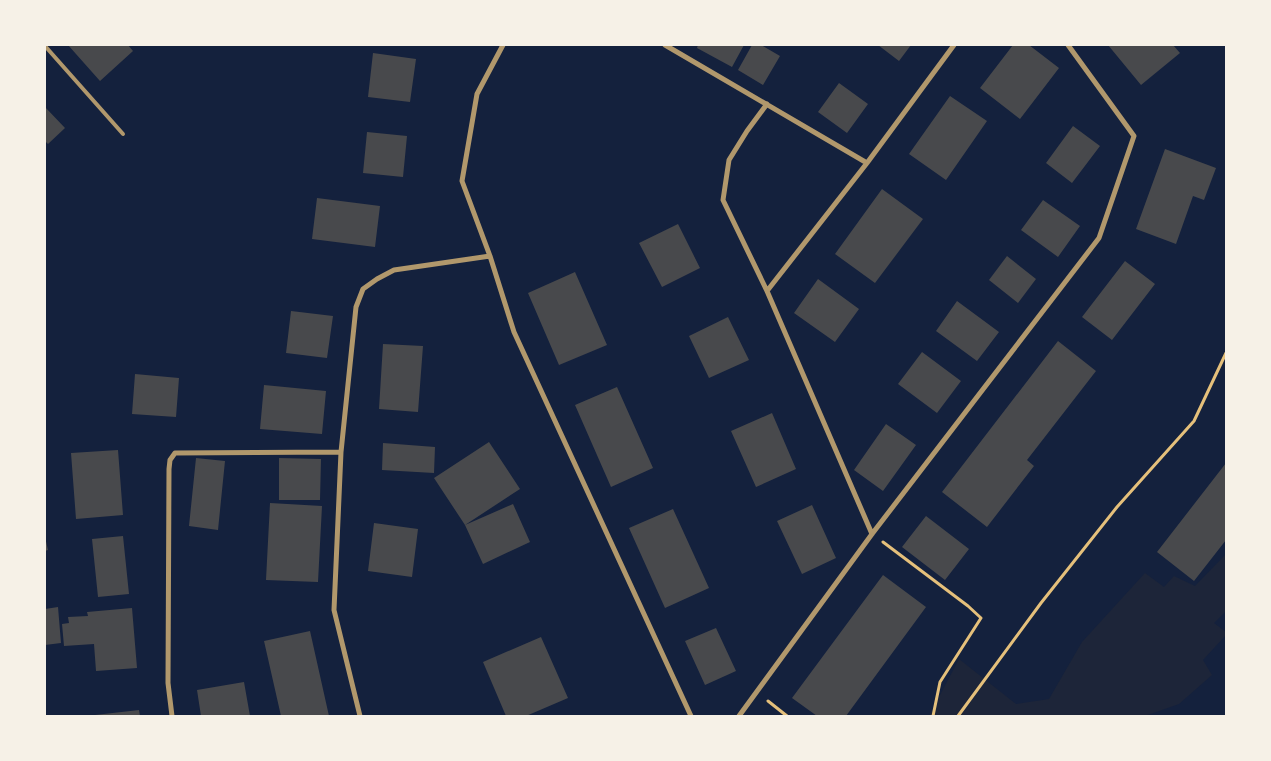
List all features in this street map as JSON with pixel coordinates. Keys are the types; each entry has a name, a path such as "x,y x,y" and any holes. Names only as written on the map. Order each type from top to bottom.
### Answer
{"street":[{"path":"503,45 477,94 462,181 490,256 514,332 691,716"},
{"path":"665,45 867,162"},
{"path":"767,291 867,162 954,45"},
{"path":"739,716 872,534 1099,238 1134,136 1068,45"},
{"path":"767,104 747,131 730,160 723,200 767,291 872,534"},
{"path":"360,716 334,610 341,452 356,307 363,289 394,270 490,256"},
{"path":"172,716 168,683 170,460 175,453 341,452"}],"lane":[{"path":"45,46 123,134"}],"path":[{"path":"958,716 1041,604 1117,508 1194,421 1226,353"},
{"path":"872,534 968,606 981,618 940,682 933,716"},
{"path":"756,692 788,716"}],"shaded area":[{"path":"1225,555 1226,611 1214,623 1226,632 1226,635 1203,660 1212,675 1179,704 1145,716 929,716 959,659 1016,704 1049,699 1082,642 1145,573 1164,587 1174,576 1195,586"}],"building":[{"path":"68,45 128,45 133,51 100,81"},
{"path":"698,45 744,45 732,67 697,48"},
{"path":"752,45 761,45 780,56 763,85 738,70"},
{"path":"878,45 911,45 899,61"},
{"path":"1013,45 1029,45 1059,68 1020,119 980,88"},
{"path":"1108,45 1173,45 1180,53 1141,85"},
{"path":"373,53 416,59 410,102 368,97"},
{"path":"839,83 868,104 847,133 818,112"},
{"path":"950,96 987,121 946,180 909,154"},
{"path":"45,107 65,128 48,144 45,141"},
{"path":"1073,126 1100,146 1072,183 1046,163"},
{"path":"367,132 407,136 403,177 363,173"},
{"path":"1165,149 1216,168 1204,200 1193,196 1176,244 1136,229"},
{"path":"882,189 923,219 875,283 835,254"},
{"path":"317,198 380,206 375,247 312,239"},
{"path":"1043,200 1080,226 1058,257 1021,230"},
{"path":"678,224 700,268 662,287 639,243"},
{"path":"1007,256 1036,279 1018,303 989,280"},
{"path":"1125,261 1155,284 1112,340 1082,317"},
{"path":"575,272 607,345 559,365 528,293"},
{"path":"818,279 859,309 835,342 794,313"},
{"path":"957,301 999,332 977,361 936,331"},
{"path":"291,311 333,316 327,358 286,353"},
{"path":"728,317 749,360 709,378 689,336"},
{"path":"1058,341 1096,371 1027,460 1034,466 987,527 942,492"},
{"path":"383,344 423,346 418,412 379,409"},
{"path":"922,352 961,381 937,413 898,384"},
{"path":"135,374 179,378 176,417 132,414"},
{"path":"264,385 326,391 322,434 260,429"},
{"path":"617,387 653,468 611,487 575,405"},
{"path":"772,413 796,469 756,487 731,431"},
{"path":"886,424 916,445 883,491 854,470"},
{"path":"489,442 520,489 465,525 434,478"},
{"path":"383,443 435,447 434,473 382,470"},
{"path":"118,450 123,515 76,519 71,453"},
{"path":"196,458 225,461 218,530 189,526"},
{"path":"279,458 321,459 320,500 279,500"},
{"path":"1226,463 1226,540 1194,581 1157,552"},
{"path":"270,503 322,506 318,582 266,580"},
{"path":"513,504 530,542 483,564 465,525"},
{"path":"812,505 836,558 802,574 777,521"},
{"path":"673,509 709,588 665,608 629,528"},
{"path":"926,516 969,549 945,580 902,547"},
{"path":"374,523 418,529 412,577 368,571"},
{"path":"123,536 129,594 98,597 92,539"},
{"path":"45,537 48,550 45,551"},
{"path":"883,575 926,607 846,716 817,716 792,698"},
{"path":"58,607 61,643 45,645 45,609"},
{"path":"132,608 137,668 96,671 94,644 64,646 62,624 69,623 68,617 88,616 87,612"},
{"path":"716,628 736,671 705,685 685,641"},
{"path":"310,631 329,716 281,716 264,641"},
{"path":"541,637 568,698 526,716 506,716 483,662"},
{"path":"244,682 250,716 201,716 197,690"},
{"path":"139,710 140,716 95,716 95,715"}]}
